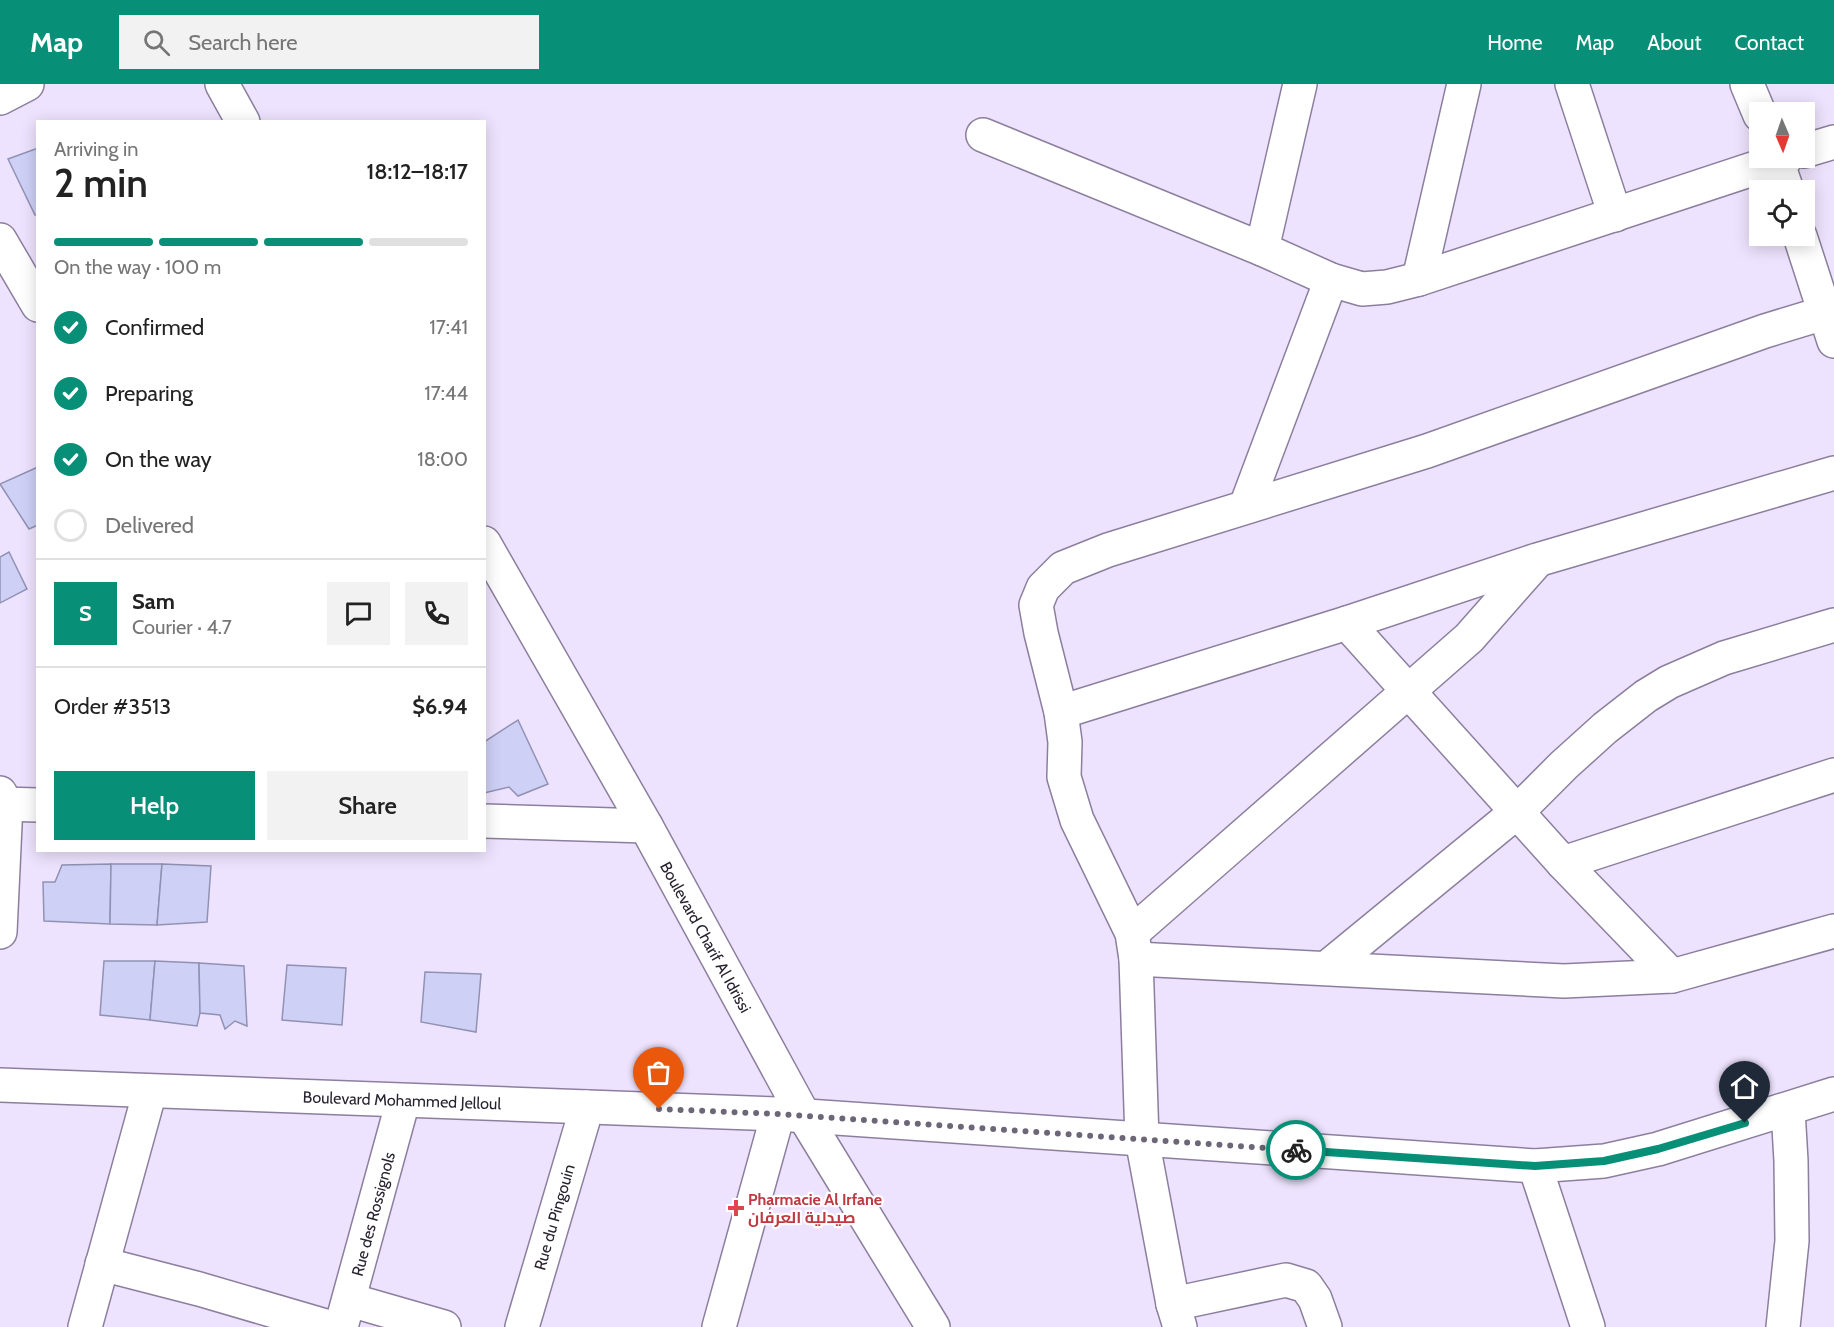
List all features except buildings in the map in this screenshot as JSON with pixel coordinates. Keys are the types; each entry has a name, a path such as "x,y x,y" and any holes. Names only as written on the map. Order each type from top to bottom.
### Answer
{"street":[{"path":"0,98 27,84"},
{"path":"222,84 242,120"},
{"path":"1262,249 1300,84"},
{"path":"1419,279 1464,84"},
{"path":"1572,84 1615,215"},
{"path":"1748,84 1755,102"},
{"path":"983,135 1262,249 1331,280 1362,289 1388,287 1419,279 1615,215 1770,168"},
{"path":"1815,150 1834,142"},
{"path":"0,240 36,302"},
{"path":"1325,1327 1316,1299 1306,1286 1286,1280 1176,1315 1142,1139 1134,946 1077,820 1064,777 1065,742 1061,712 1036,605 1043,588 1063,568 1108,550 1427,451 1765,331 1831,322 1804,246"},
{"path":"1246,506 1331,280"},
{"path":"1061,712 1347,623 1537,560 1834,472"},
{"name":"Boulevard Charif Al Idrissi","path":"486,546 646,826 791,1115 919,1319"},
{"path":"1134,946 1407,691 1469,638 1537,560"},
{"path":"1347,623 1563,863 1672,976"},
{"path":"1329,967 1518,811 1605,728 1646,696 1669,682 1724,658 1834,625"},
{"path":"1563,863 1834,776"},
{"path":"0,932 11,802"},
{"path":"486,821 646,826"},
{"path":"1134,946 1329,967 1564,981 1672,976 1834,931"},
{"name":"Boulevard Mohammed Jelloul","path":"0,1085 791,1115 1535,1166 1604,1161 1658,1149 1834,1094"},
{"path":"85,1327 150,1091"},
{"name":"Rue des Rossignols","path":"345,1314 403,1101"},
{"name":"Rue du Pingouin","path":"522,1327 587,1107"},
{"path":"1783,1327 1792,1241 1792,1180 1788,1110"},
{"path":"719,1327 791,1115"},
{"path":"1535,1166 1588,1327"},
{"path":"102,1264 199,1289 328,1327"},
{"path":"345,1314 444,1327"}],"way so far":[{"path":"659,1109 778,1114 1296,1150"}],"place":[{"name":"Pharmacie Al Irfane صيدلية العرفان","path":"736,1208"}],"route":[{"path":"1296,1150 1535,1166 1604,1161 1658,1149 1745,1123"}]}
